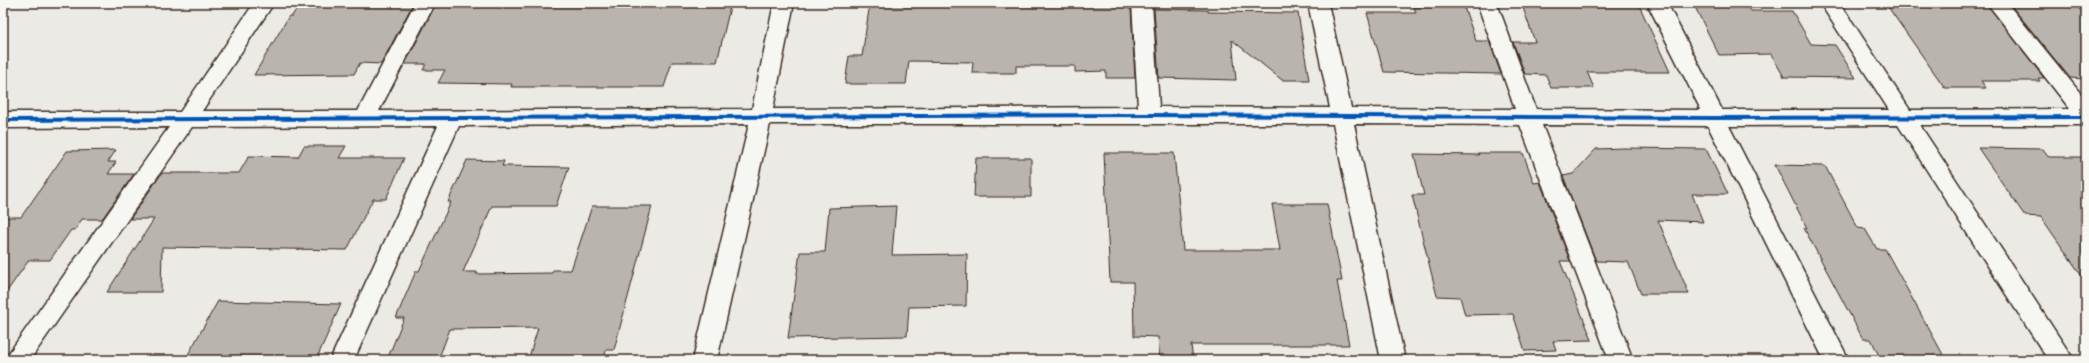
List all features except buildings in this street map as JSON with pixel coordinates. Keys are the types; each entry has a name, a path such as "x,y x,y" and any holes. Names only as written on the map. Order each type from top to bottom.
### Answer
{"street":[{"path":"16,360 186,119 264,3"},
{"path":"365,118 425,3"},
{"path":"705,360 761,116 784,3"},
{"path":"1142,3 1149,115"},
{"path":"1318,3 1392,360"},
{"path":"1487,3 1528,117 1621,360"},
{"path":"1657,3 1837,360"},
{"path":"1830,3 1905,116 2062,360"},
{"path":"1998,3 2086,116"},
{"path":"3,120 1149,115 1715,118 2086,116"},
{"path":"342,360 452,118"}],"cycle path":[{"path":"3,120 1149,115 1715,118 2086,117"}]}
